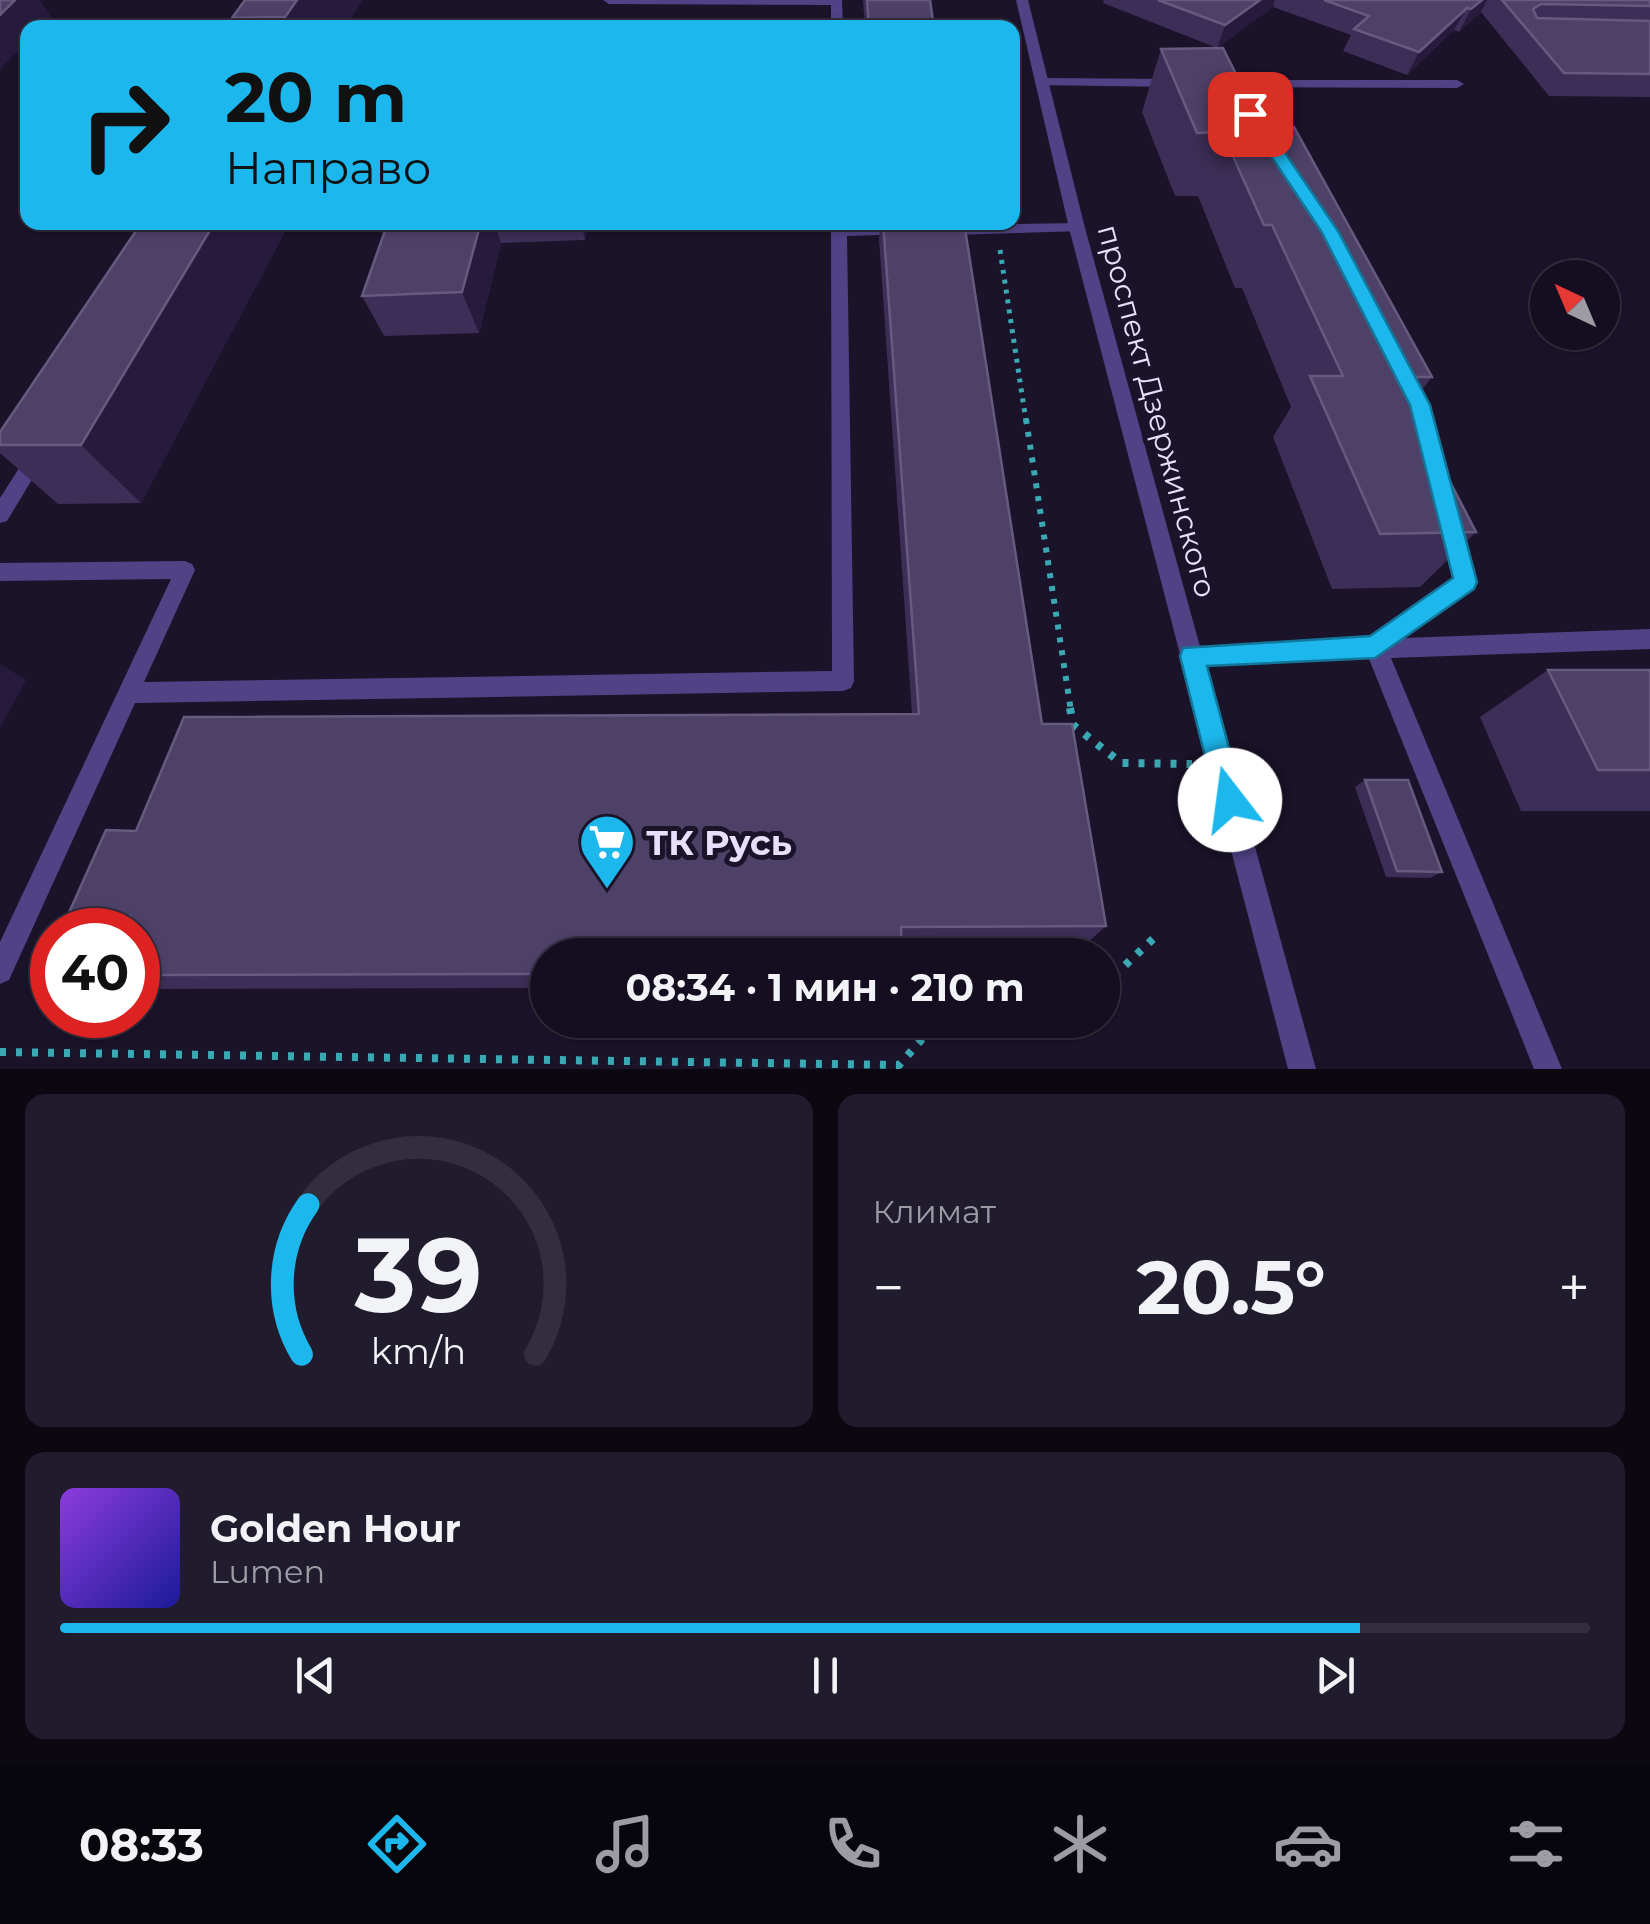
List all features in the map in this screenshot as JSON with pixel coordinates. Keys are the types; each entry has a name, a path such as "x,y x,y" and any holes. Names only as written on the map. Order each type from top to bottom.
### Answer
{"street":[{"path":"609,0 837,1 838,20"},
{"name":"проспект Дзержинского","path":"1022,0 1076,228 1302,1069"},
{"path":"1042,82 1236,92 1457,84"},
{"path":"1020,229 1076,228"},
{"path":"127,693 843,680 839,230"},
{"path":"1375,647 1466,582 1420,405 1393,353"},
{"path":"0,515 52,434"},
{"path":"0,572 185,570 0,971"},
{"path":"1192,656 1650,640"},
{"path":"1375,647 1548,1069"}],"path":[{"path":"997,230 1073,726 1121,763 1220,764"},
{"path":"1120,970 1154,938"},
{"path":"0,1052 898,1065 923,1038"}],"building":[{"path":"0,0 15,0 0,15"},
{"path":"245,0 297,0 285,17 232,18"},
{"path":"867,0 930,0 933,20 868,20"},
{"path":"1158,0 1260,0 1225,25"},
{"path":"1324,0 1482,0 1467,8 1419,52 1354,29 1369,16"},
{"path":"1502,0 1650,0 1650,6 1541,4 1533,9 1537,18 1650,21 1650,74 1564,73"},
{"path":"1223,48 1263,128 1294,127 1432,377 1396,377 1476,532 1380,534 1310,376 1343,376 1272,225 1264,225 1222,132 1197,133 1161,49"},
{"path":"137,230 210,230 81,445 0,445 0,432"},
{"path":"385,230 479,230 462,292 362,296"},
{"path":"884,230 965,230 1042,724 1072,724 1106,926 901,927 901,938 530,938 530,974 160,975 160,908 71,908 106,830 136,831 184,717 919,714"},
{"path":"1548,670 1650,670 1650,770 1598,770"},
{"path":"1365,780 1408,780 1442,872 1397,871"}],"place":[{"name":"ТК Русь","path":"607,891"}],"route":[{"path":"1230,800 1192,656 1375,647 1466,582 1420,405 1329,231 1250,114"}]}
